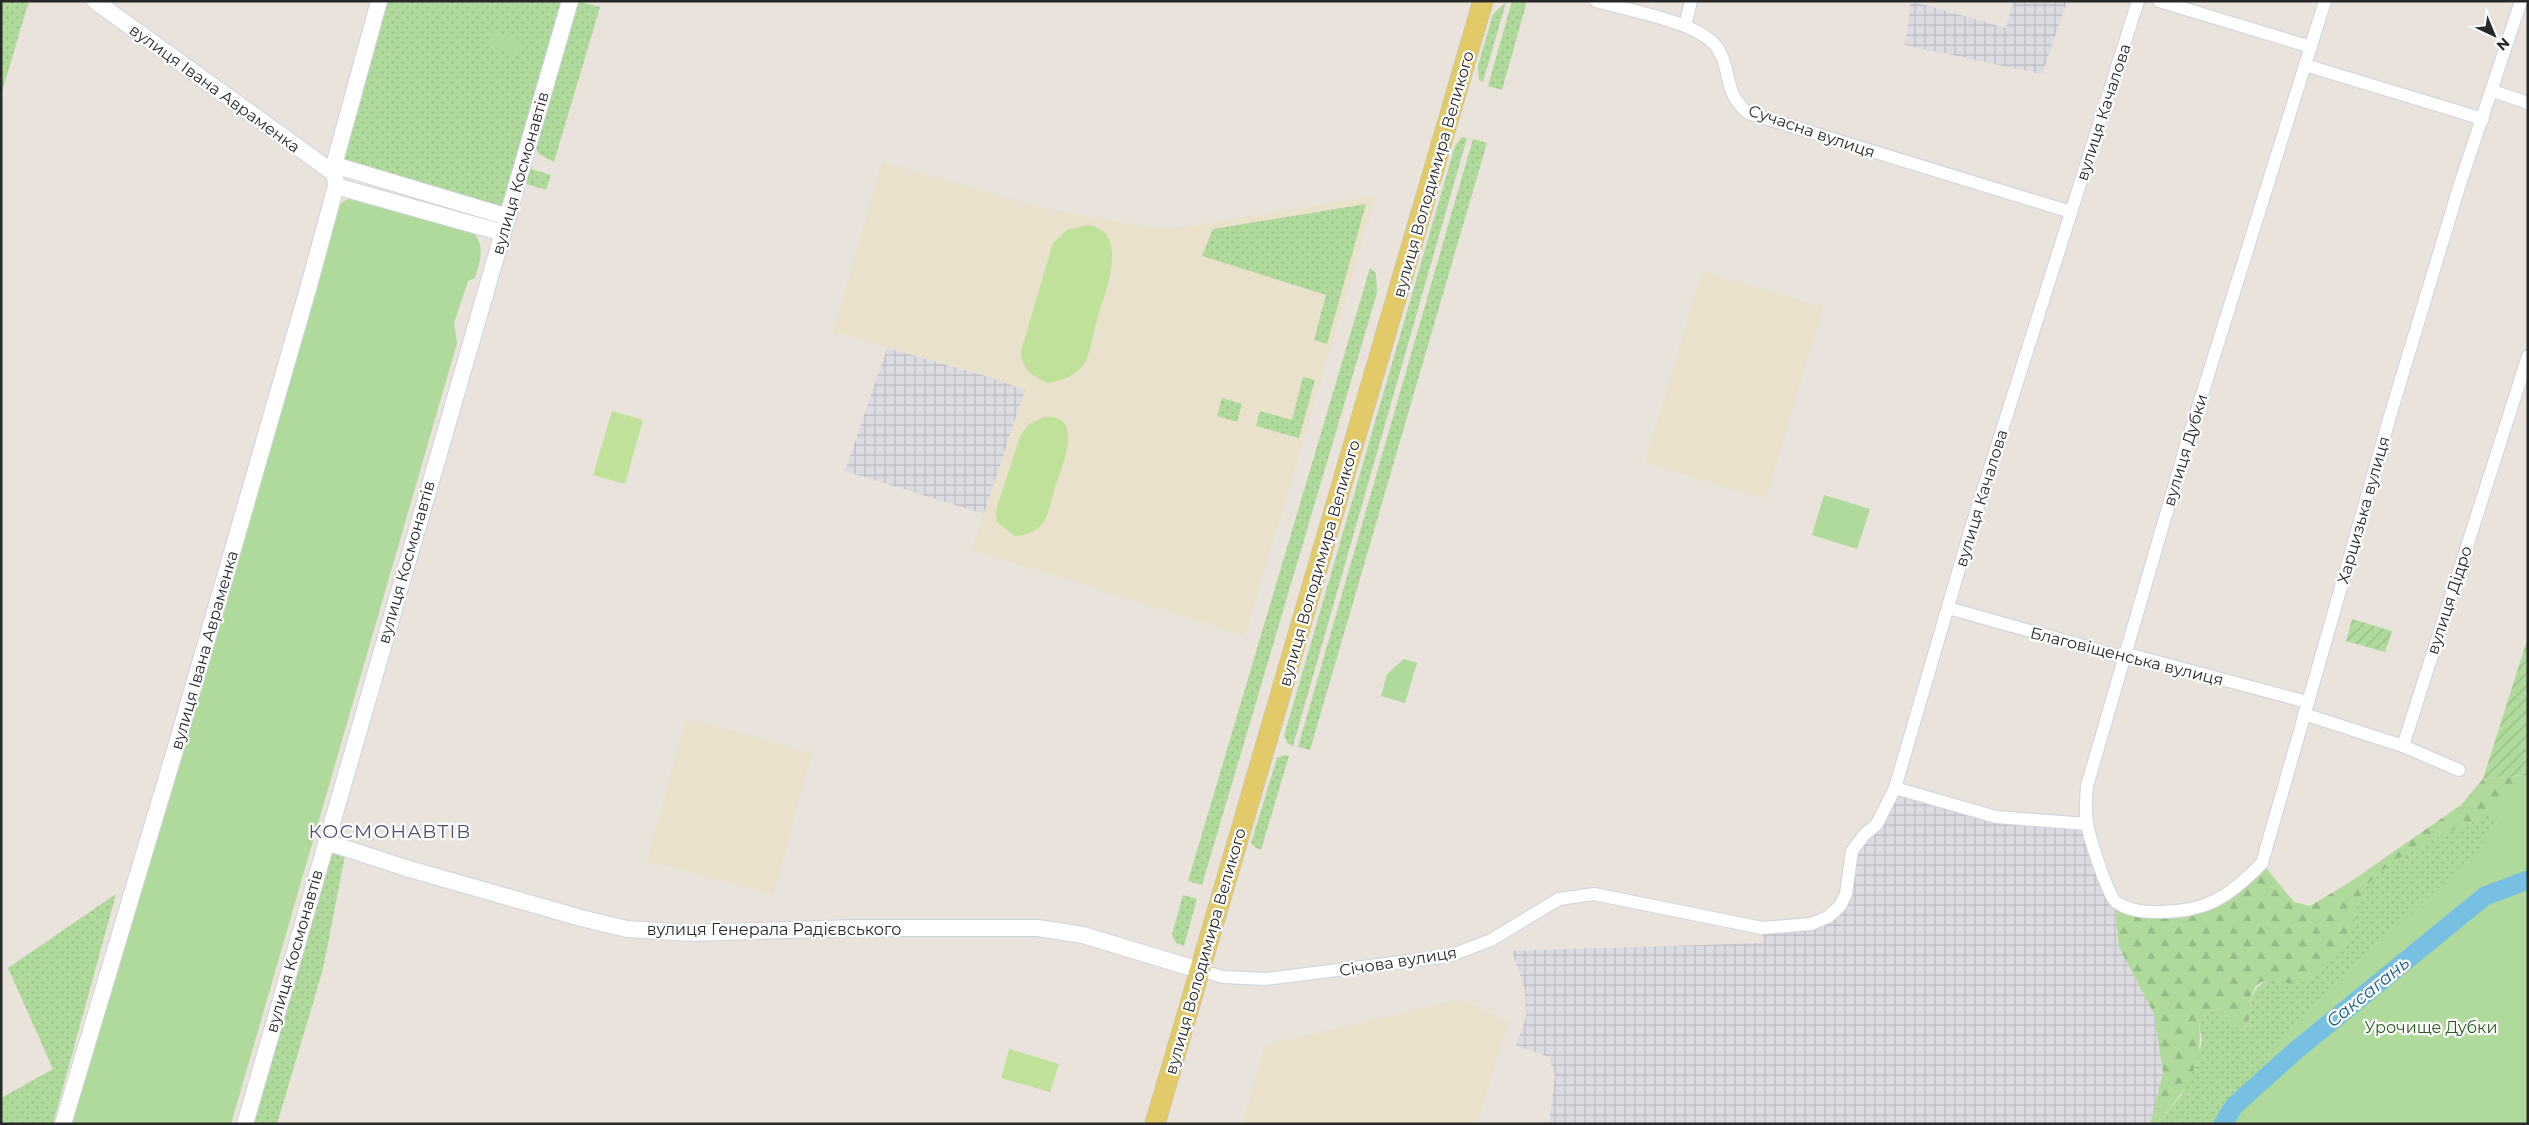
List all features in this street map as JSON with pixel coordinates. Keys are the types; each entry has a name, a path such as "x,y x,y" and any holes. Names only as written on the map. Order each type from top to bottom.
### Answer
{"main road":[{"path":"1481,5 1500,1"},
{"name":"вулиця Володимира Великого","path":"1155,1124 1481,5"}],"street":[{"name":"вулиця Івана Авраменка","path":"95,1 335,175"},
{"name":"вулиця Івана Авраменка","path":"63,1124 173,757 335,175 379,1"},
{"name":"вулиця Космонавтів","path":"245,1124 570,1"},
{"name":"Сучасна вулиця","path":"1596,1 1685,26 1699,31 1710,39 1719,50 1732,94 1737,103 1748,112 2071,212"},
{"path":"1685,26 1692,1"},
{"name":"вулиця Качалова","path":"1762,928 1812,924 1828,916 1840,906 1846,894 1852,851 1877,824 1895,788 1971,528 2138,1"},
{"path":"2160,1 2311,47"},
{"name":"вулиця Дубки","path":"2114,901 2087,824 2087,786 2124,654 2325,1"},
{"name":"Харцизька вулиця","path":"2114,901 2128,908 2149,912 2183,911 2208,905 2223,898 2248,878 2262,863 2305,708 2456,197 2493,91 2521,1"},
{"path":"2305,65 2483,118"},
{"path":"2493,91 2528,103"},
{"path":"335,175 508,217"},
{"path":"335,175 503,233"},
{"name":"вулиця Дідро","path":"2403,746 2528,356"},
{"name":"Благовіщенська вулиця","path":"1948,608 2119,656 2124,654 2305,708"},
{"path":"2305,708 2459,770"},
{"path":"1895,788 1996,817 2087,824"},
{"name":"вулиця Генерала Радієвського","path":"326,842 406,868 581,918 627,929 690,933 856,928 1038,928 1083,935 1199,970"},
{"name":"Січова вулиця","path":"1199,970 1223,977 1266,979 1449,956 1480,946 1559,899 1576,895 1594,894 1762,928"}],"shaded area":[{"path":"1911,1 2006,28 2013,1 2067,1 2042,74 1905,45"},
{"path":"882,162 1039,207 1152,228 1184,227 1376,195 1245,636 972,550 1025,390 989,377 833,332"},
{"path":"1702,271 1823,307 1766,499 1645,463"},
{"path":"887,348 989,377 1025,390 984,514 845,471"},
{"path":"686,718 812,753 773,895 647,861"},
{"path":"1895,788 1956,807 2087,824 2114,901 2119,947 2154,1014 2163,1073 2150,1124 1549,1124 1555,1076 1549,1057 1516,1045 1526,1017 1525,990 1512,951 1763,943 1762,928 1793,927 1840,906 1852,851"},
{"path":"1461,999 1508,1022 1477,1124 1242,1124 1265,1045"}],"green space":[{"path":"1,1 29,1 1,95"},
{"path":"379,1 570,1 508,217 334,165"},
{"path":"577,1 600,7 554,162 539,154 536,148"},
{"path":"1512,1 1525,1 1526,5 1502,90 1488,86"},
{"path":"1506,2 1483,82 1479,80 1478,66 1493,14"},
{"path":"492,31 523,41 519,55 488,45"},
{"path":"1462,137 1467,138 1293,746 1288,744 1284,736 1455,146"},
{"path":"1473,139 1487,143 1310,750 1298,747"},
{"path":"528,168 551,175 546,190 523,183"},
{"path":"355,197 473,232 480,243 481,254 475,278 468,281 454,323 457,343 231,1124 69,1124 338,206 344,201"},
{"path":"1366,204 1327,344 1314,340 1326,295 1202,256 1213,229"},
{"path":"1087,225 1101,229 1109,238 1112,251 1112,265 1109,280 1084,364 1077,372 1068,377 1048,383 1028,371 1021,357 1021,351 1053,243 1067,230"},
{"path":"1370,268 1376,273 1377,293 1202,885 1188,881"},
{"path":"1303,377 1315,380 1299,438 1256,426 1260,411 1292,420"},
{"path":"1222,398 1242,404 1237,422 1217,416"},
{"path":"612,411 643,420 625,484 593,475"},
{"path":"1044,417 1057,418 1064,423 1068,432 1066,455 1042,524 1027,534 1015,536 997,522 996,510 1021,434 1029,424"},
{"path":"1824,495 1870,509 1857,549 1812,535"},
{"path":"2352,619 2392,631 2385,652 2346,641"},
{"path":"2528,637 2528,775 2483,779"},
{"path":"1404,659 1417,663 1405,703 1381,696 1387,674"},
{"path":"1284,755 1289,756 1261,850 1251,843 1277,758"},
{"name":"Урочище Дубки","path":"2528,766 2528,1124 2211,1124 2307,1012 2477,851"},
{"path":"2528,775 2528,799 2442,835 2420,846 2382,870 2362,892 2353,927 2343,947 2321,971 2300,983 2266,981 2260,983 2252,995 2248,1025 2241,1030 2229,1020 2220,1008 2209,1013 2199,1022 2200,1038 2198,1053 2190,1077 2184,1089 2157,1124 2150,1124 2163,1073 2154,1014 2119,947 2114,901 2128,908 2200,908 2262,863 2294,902 2310,906 2350,882 2461,805 2483,779"},
{"name":"Урочище Дубки","path":"2528,799 2528,1124 2157,1124 2182,1094 2202,1042 2199,1022 2209,1013 2220,1008 2229,1020 2241,1030 2248,1026 2252,998 2257,988 2269,979 2280,982 2355,920 2357,906 2362,893 2380,871 2442,835"},
{"path":"334,853 345,855 323,969 277,1124 247,1124 327,855"},
{"path":"116,894 53,1124 1,1124 1,1098 53,1069 8,968"},
{"path":"1183,895 1197,899 1184,946 1176,943 1172,935"},
{"path":"1009,1049 1059,1064 1050,1092 1001,1078"}],"waterway":[{"name":"Саксагань","path":"2223,1124 2234,1106 2294,1052 2485,896 2528,880"}],"district":[{"name":"КОСМОНАВТІВ","path":"390,831"}]}
